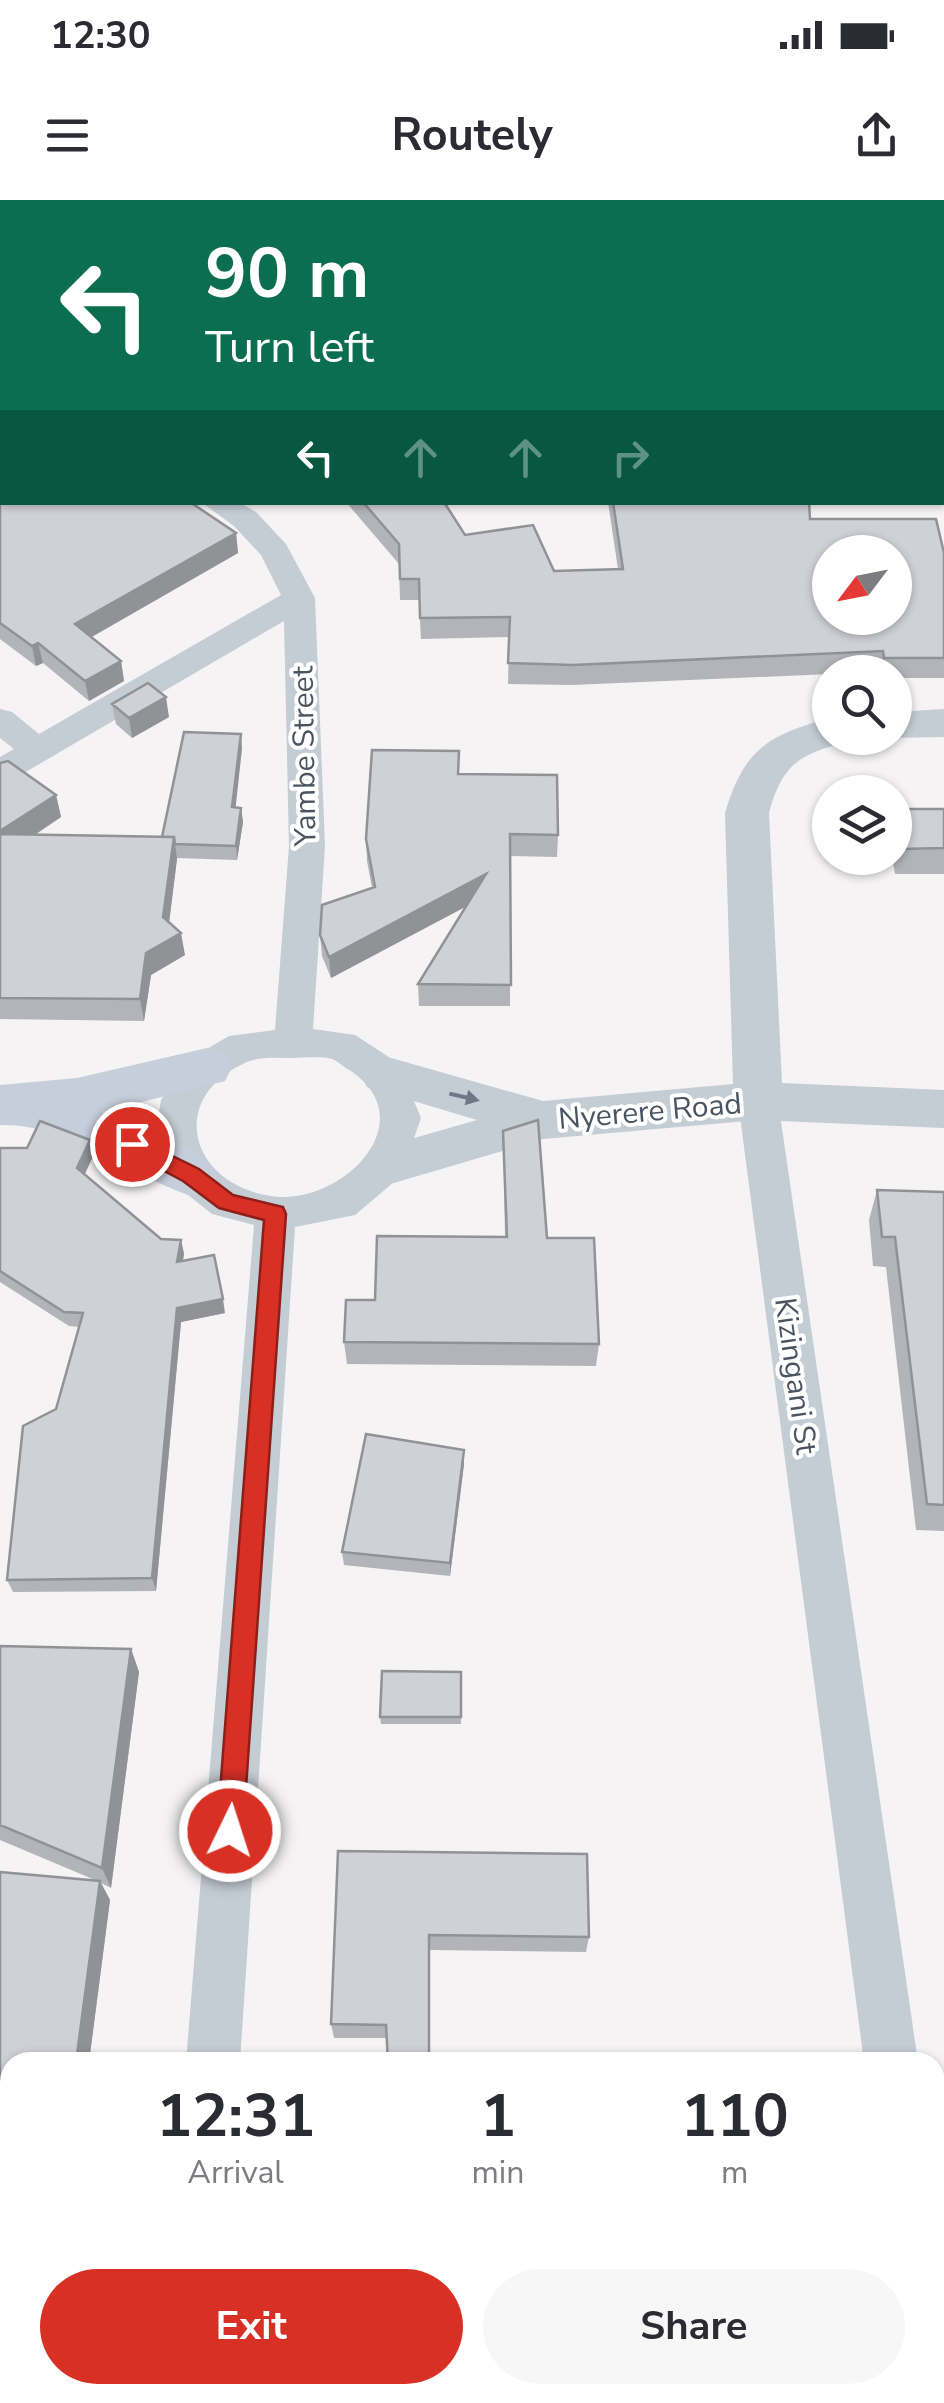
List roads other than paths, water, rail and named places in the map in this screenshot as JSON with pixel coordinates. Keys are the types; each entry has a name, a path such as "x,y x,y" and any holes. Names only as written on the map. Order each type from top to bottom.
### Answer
{"main road":[{"path":"16,1106 207,1067"},
{"path":"16,1106 132,1144 191,1175"}],"street":[{"name":"Yambe Street","path":"221,505 245,520 275,551 299,598 307,846 293,1043"},
{"path":"0,772 299,598"},
{"path":"0,720 37,750"},
{"path":"912,725 944,724"},
{"name":"Kizingani St","path":"812,736 774,754 756,776 748,813 758,1102 890,2052"},
{"path":"341,1045 384,1074 402,1118 387,1165 340,1203 275,1214 226,1202 191,1175 175,1138 181,1100 207,1067 244,1046 341,1045"},
{"name":"Nyerere Road","path":"384,1074 543,1120"},
{"name":"Nyerere Road","path":"387,1165 543,1120 758,1102 944,1109"},
{"path":"214,2052 275,1214"}]}
